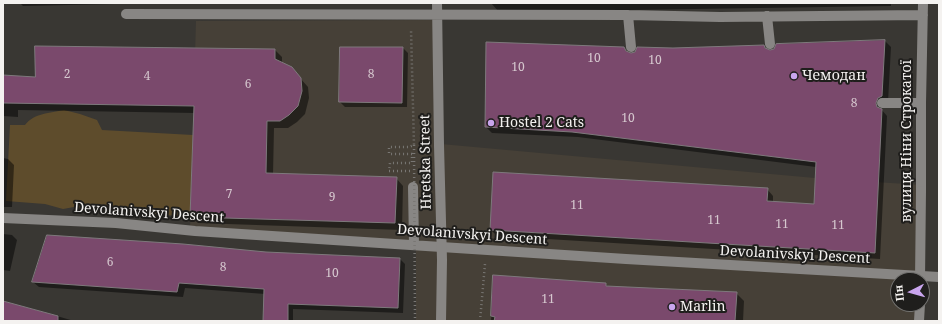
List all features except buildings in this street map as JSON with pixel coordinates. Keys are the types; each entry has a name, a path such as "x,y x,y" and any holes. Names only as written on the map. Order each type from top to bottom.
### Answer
{"street":[{"name":"Hretska Street","path":"437,3 442,260 441,321"},
{"name":"вулиця Ніни Строкатої","path":"920,272 923,3"},
{"path":"126,14 923,15"},
{"path":"628,15 631,47"},
{"path":"767,16 770,44"},
{"path":"882,103 921,103"},
{"path":"413,187 414,245"},
{"name":"Devolanivskyi Descent","path":"3,218 116,223 203,231 486,250 939,277"}],"path":[{"path":"410,15 414,145 415,321"},
{"path":"413,187 413,171 389,171 390,163 412,163 412,154 389,154 389,147 409,147 414,145"},
{"path":"480,321 486,250"}],"shaded area":[{"path":"436,20 440,246 190,230 196,21"},
{"path":"64,110 97,120 102,130 193,135 190,217 74,207 63,209 45,204 6,201 10,125 25,125 33,118 38,116"},
{"path":"441,144 815,178 921,185 919,272 890,272 890,274 444,244"},
{"path":"416,247 890,278 890,312 919,312 919,321 416,321"}],"place":[{"name":"Чемодан","path":"794,76"},
{"name":"Hostel 2 Cats","path":"491,123"},
{"name":"Marlin","path":"672,307"}]}
